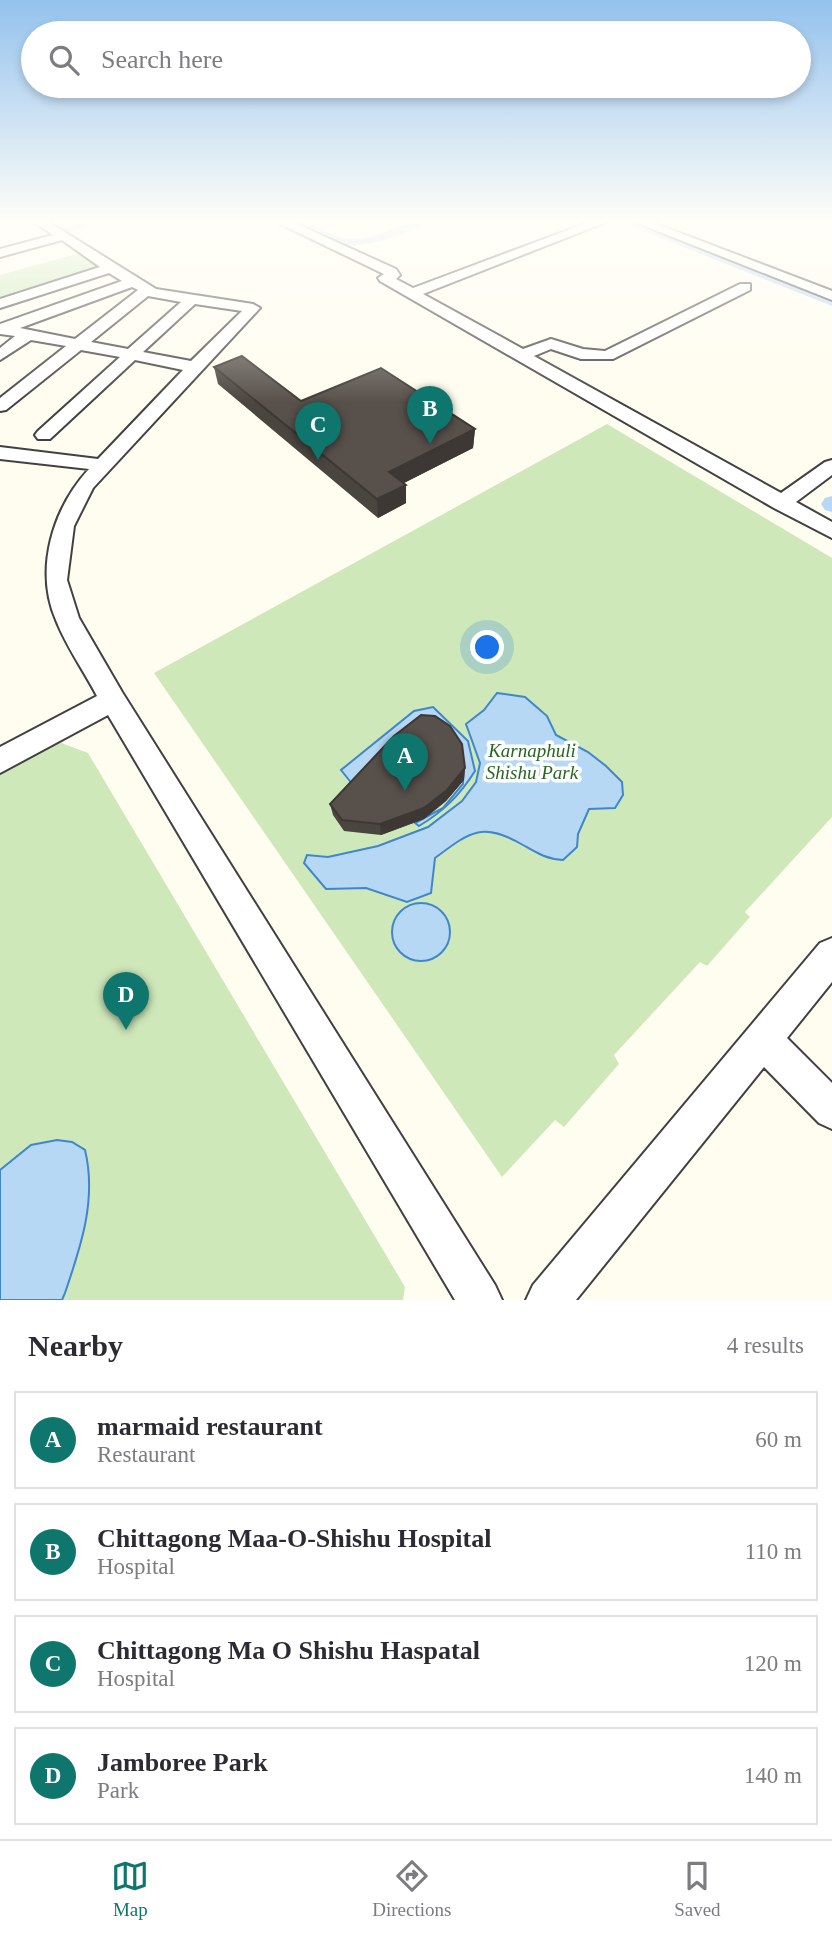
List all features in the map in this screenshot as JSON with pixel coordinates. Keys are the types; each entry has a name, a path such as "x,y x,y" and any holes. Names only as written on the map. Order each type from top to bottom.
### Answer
{"street":[{"path":"0,304 68,282"},
{"path":"132,282 139,286 192,299 253,308 84,486 64,526 56,580 67,619 113,700 480,1300"},
{"path":"392,282 832,531"},
{"path":"413,293 443,282"},
{"path":"795,282 832,296"},
{"path":"0,330 139,286"},
{"path":"0,406 76,345 139,286"},
{"path":"522,355 551,344 581,354 607,356 745,287"},
{"path":"44,435 192,299"},
{"path":"0,330 195,367"},
{"path":"0,355 27,335"},
{"path":"0,453 103,465"},
{"path":"781,503 832,466"},
{"path":"0,761 113,700"},
{"path":"548,1300 832,956"},
{"path":"764,1041 832,1110"}],"green space":[{"path":"0,282 60,282 0,301"},
{"name":"Karnaphuli Shishu Park","path":"607,424 832,558 832,817 745,912 750,917 707,966 700,962 614,1055 619,1064 564,1127 555,1120 502,1177 154,673"},
{"path":"56,741 88,753 405,1287 403,1300 0,1300 0,772"}],"water":[{"path":"497,693 525,697 547,716 556,735 588,752 606,766 622,782 623,795 615,808 589,809 578,834 577,847 563,860 542,855 497,833 477,833 467,836 435,858 431,893 407,902 366,888 326,889 304,863 307,855 328,857 378,846 428,827 462,801 476,782 480,763 466,724 484,710"},
{"path":"433,707 468,741 475,771 451,802 436,814 419,826 415,823 443,808 463,784 463,758 353,785 341,770 414,711"},
{"path":"415,903 427,903 442,911 450,926 450,938 442,953 427,961 415,961 400,953 392,938 392,926 400,911"},
{"path":"57,1140 72,1142 85,1150 89,1186 86,1222 65,1293 62,1300 0,1300 0,1170 31,1145"}],"building":[{"path":"242,356 301,401 381,368 475,429 389,472 406,485 377,499 214,367"},
{"path":"421,715 435,716 450,726 462,744 465,768 447,790 424,808 380,824 342,820 330,804 394,736"}],"waterway":[{"path":"780,282 832,302"},
{"path":"832,502 832,506"}],"place":[{"name":"Chittagong Maa-O-Shishu Hospital","path":"430,444"},
{"name":"Chittagong Ma O Shishu Haspatal","path":"318,460"},
{"name":"marmaid restaurant","path":"405,791"},
{"name":"Jamboree Park","path":"126,1030"}]}
